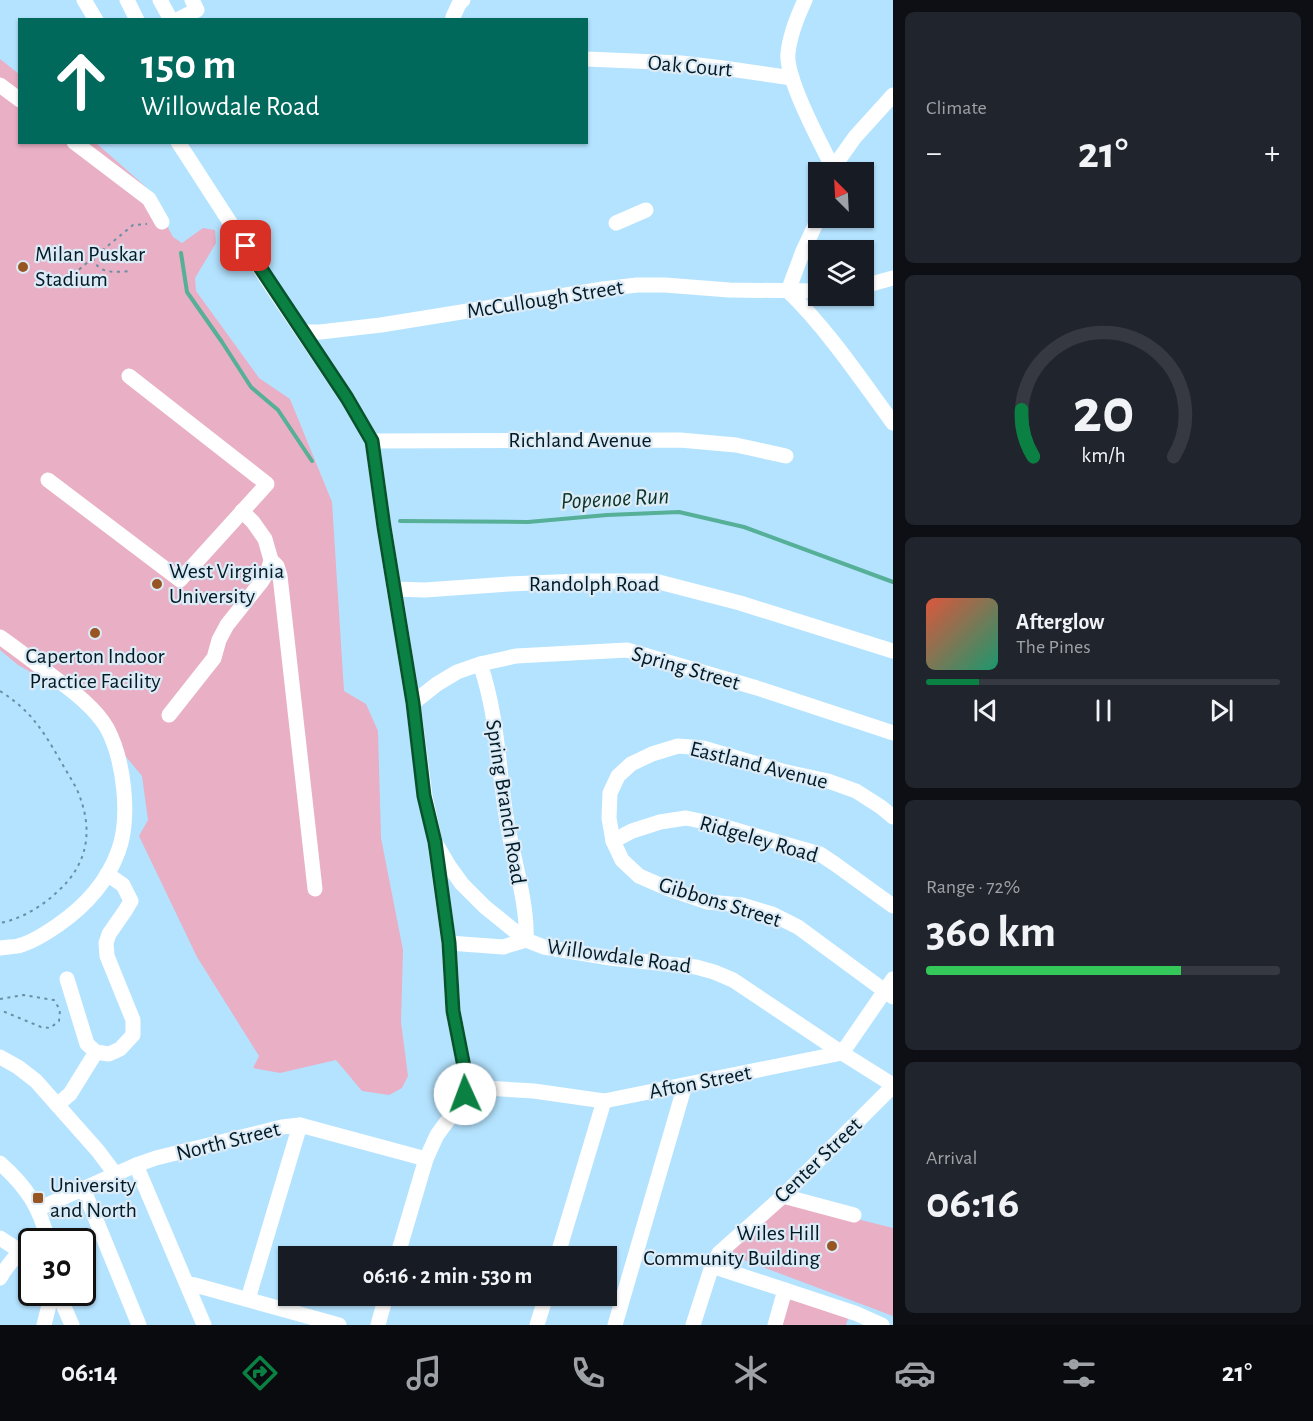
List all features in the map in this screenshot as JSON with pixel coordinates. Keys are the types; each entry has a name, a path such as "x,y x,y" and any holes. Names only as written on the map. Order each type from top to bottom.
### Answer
{"street":[{"path":"84,0 95,18"},
{"path":"127,0 136,18"},
{"path":"160,0 170,18"},
{"path":"181,18 197,10 192,0"},
{"path":"453,18 463,0"},
{"path":"805,0 794,24 788,55 792,78 829,162"},
{"name":"Oak Court","path":"588,59 681,63 792,78"},
{"path":"0,85 18,98"},
{"path":"838,162 855,137 893,96"},
{"path":"77,144 149,199 162,222"},
{"name":"Willowdale Road","path":"182,144 347,398 372,441 413,703 424,796 435,842 462,884 485,907 526,940 544,947 610,958 696,967 733,980 893,1086"},
{"path":"616,224 646,210"},
{"path":"814,228 788,291 806,308 828,335 893,423"},
{"path":"874,283 893,278"},
{"name":"McCullough Street","path":"303,332 381,325 637,285 808,291"},
{"path":"48,480 180,580 267,484 129,376"},
{"name":"Richland Avenue","path":"372,441 680,440 736,445 786,456"},
{"path":"242,511 265,539 271,560 277,566 280,576 315,889"},
{"path":"169,715 214,658 219,640 227,626 262,581 271,560"},
{"name":"Randolph Road","path":"394,589 425,590 567,581 655,580 740,603 893,651"},
{"path":"0,637 72,690 106,726 115,745 122,769 125,795 123,834 118,852 107,874 90,897 70,917 42,936 18,946 0,948"},
{"name":"Spring Street","path":"413,703 457,672 480,664 516,656 627,650 757,688 893,733"},
{"name":"Spring Branch Road","path":"480,664 487,684 495,726 504,806 524,911 526,940"},
{"name":"Eastland Avenue","path":"613,841 609,818 610,793 618,776 631,764 652,754 678,746 703,748 782,771 828,781 856,791 893,817"},
{"name":"Ridgeley Road","path":"613,841 632,831 660,822 686,818 715,824 820,854 893,906"},
{"name":"Gibbons Street","path":"613,841 622,860 639,876 707,902 742,905 772,914 798,927 890,990"},
{"path":"400,1246 426,1159 437,1136 462,1101 468,1087 453,1011 449,943 435,842"},
{"path":"67,978 87,1044 96,1052 109,1054 120,1049 133,1035 134,1020 107,956 106,943 109,934 131,901 123,885 107,874"},
{"path":"449,943 503,948 526,940"},
{"path":"842,1053 890,990"},
{"path":"57,1105 70,1094 96,1052"},
{"name":"Afton Street","path":"468,1087 534,1091 604,1101 842,1053"},
{"path":"0,1057 36,1081 98,1151 116,1175"},
{"path":"615,1325 685,1085"},
{"name":"Center Street","path":"693,1325 712,1266 719,1253 783,1196 893,1086"},
{"path":"560,1246 604,1101"},
{"path":"248,1299 300,1125"},
{"name":"North Street","path":"38,1209 156,1158 282,1127 300,1125 426,1159"},
{"path":"0,1163 27,1191 38,1209 44,1228"},
{"path":"136,1165 204,1325"},
{"path":"83,1188 139,1325"},
{"path":"783,1196 854,1215"},
{"path":"0,1238 18,1250"},
{"path":"0,1278 18,1254"},
{"path":"712,1266 785,1290 853,1319 882,1325"},
{"path":"187,1284 339,1325"},
{"path":"775,1325 785,1290"},
{"path":"44,1325 50,1306"},
{"path":"64,1306 72,1325"},
{"path":"378,1325 383,1306"},
{"path":"537,1325 543,1306"}],"path":[{"path":"45,285 76,272 133,225 162,222"},
{"path":"93,258 95,265 108,271 131,271"},
{"path":"0,691 25,710 49,741 78,792 86,828 85,850 78,868 67,884 50,899 29,912 8,922 0,923"},
{"path":"0,999 23,995 54,1000 60,1010 60,1021 50,1028 41,1027 0,1010"}],"shaded area":[{"name":"West Virginia University","path":"0,59 18,73 18,144 97,144 146,187 173,237 182,243 203,228 215,230 216,243 195,278 196,291 259,378 290,399 332,502 344,691 366,704 378,731 381,838 403,950 401,1022 408,1076 402,1088 389,1095 362,1091 336,1060 280,1073 253,1068 259,1056 197,957 139,836 148,820 142,776 76,697 18,665 0,650"},
{"path":"785,1201 893,1228 893,1316 728,1254"},
{"path":"787,1294 849,1315 846,1325 778,1325"}],"waterway":[{"name":"Popenoe Run","path":"181,253 187,292 251,387 278,410 312,461"},
{"name":"Popenoe Run","path":"400,521 528,522 679,512 744,527 893,582"}],"place":[{"name":"Milan Puskar Stadium","path":"23,267"},
{"name":"West Virginia University","path":"157,584"},
{"name":"Caperton Indoor Practice Facility","path":"95,633"},
{"name":"University and North","path":"38,1198"},
{"name":"Wiles Hill Community Building","path":"832,1246"}],"route":[{"path":"246,246 347,398 372,441 413,703 424,796 435,842 449,943 453,1011 468,1087 465,1094"}]}
